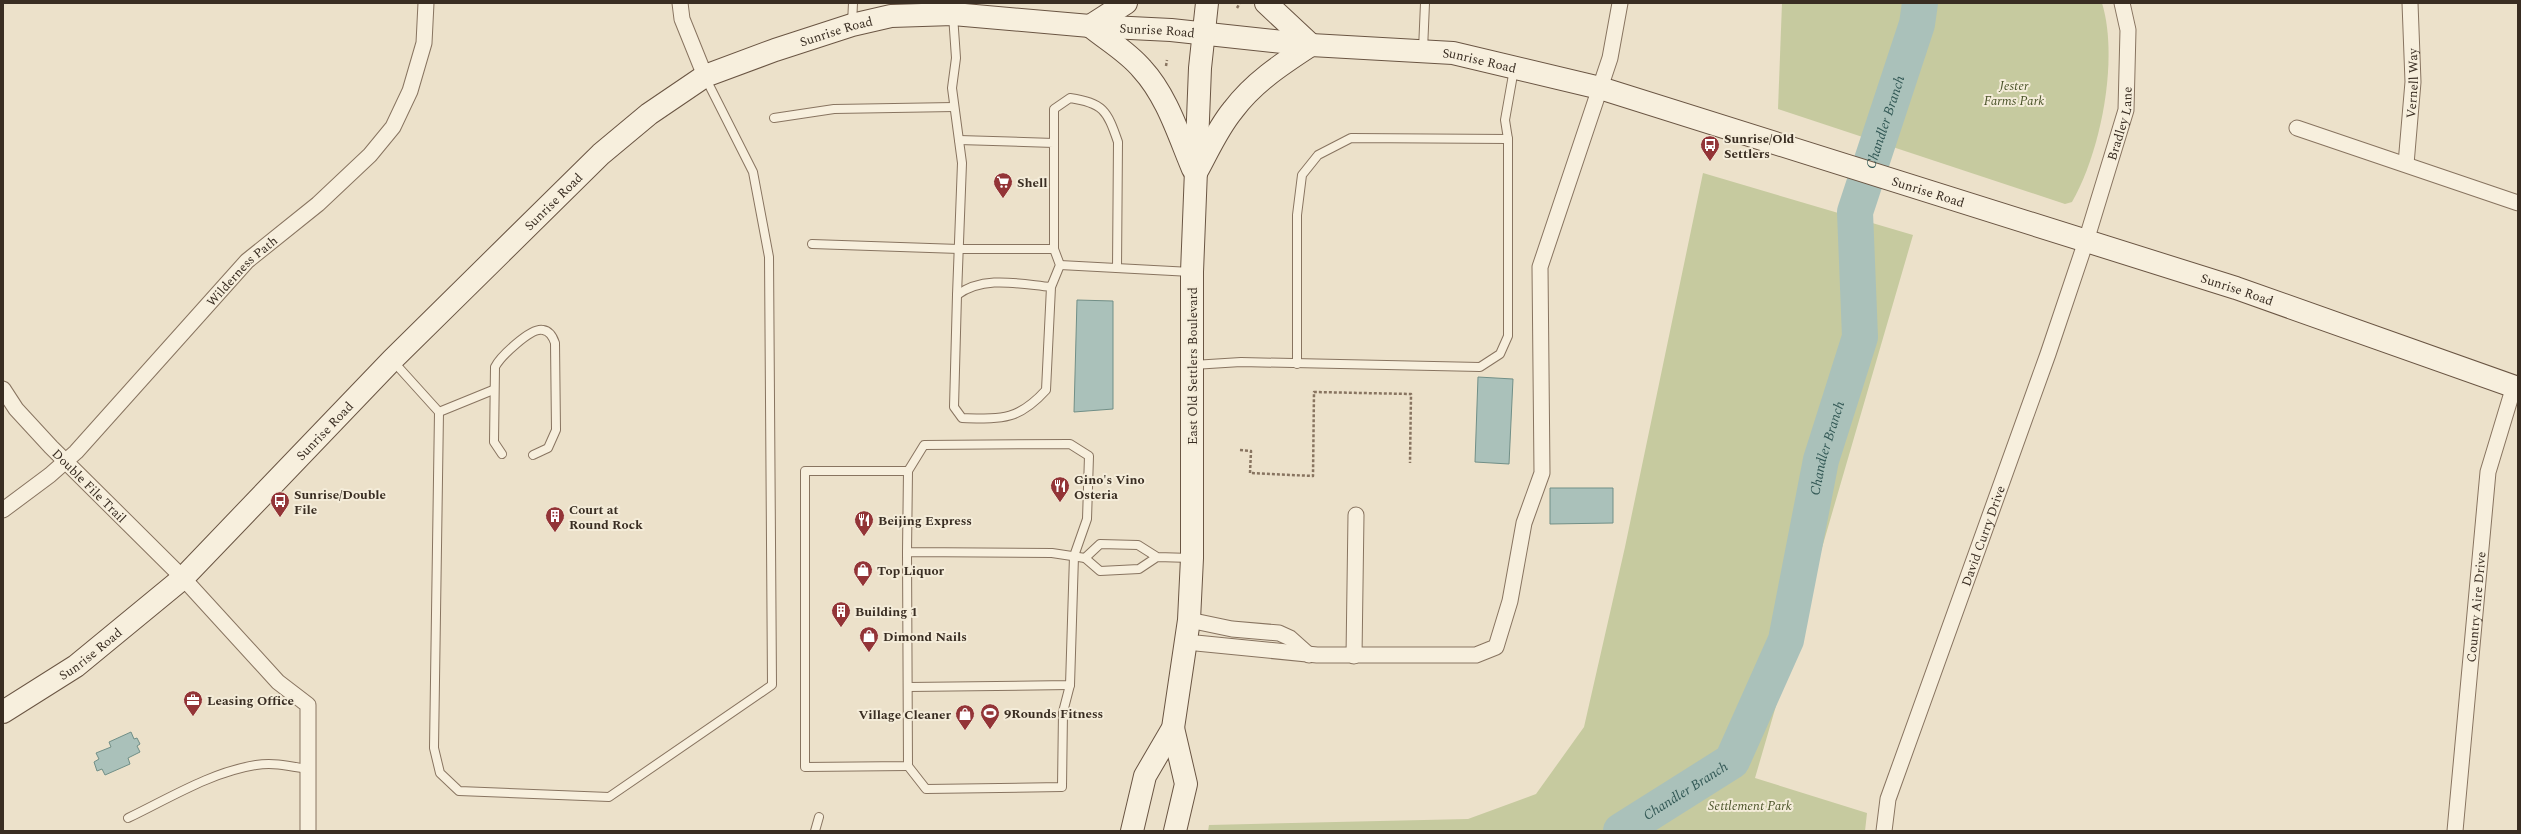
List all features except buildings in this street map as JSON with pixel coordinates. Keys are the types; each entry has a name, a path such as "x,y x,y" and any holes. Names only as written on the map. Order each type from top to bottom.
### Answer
{"main road":[{"path":"1126,3 1090,26 1142,69 1157,90 1195,174"},
{"name":"East Old Settlers Boulevard","path":"1175,831 1186,784 1173,728 1189,620 1192,558 1192,272 1200,68 1207,3"},
{"path":"1195,174 1231,111 1250,90 1278,67 1311,45 1266,3"},
{"name":"Sunrise Road","path":"3,712 76,666 183,578 392,360 601,154 649,114 705,76 775,50 852,25 891,16 953,14 1204,34 1311,45 1453,53 1515,67 1600,88 2236,288 2516,387"},
{"name":"East Old Settlers Boulevard","path":"1132,831 1144,776 1173,728"}],"street":[{"name":"Wilderness Path","path":"3,510 65,462 247,262 318,204 370,155 393,127 410,91 424,43 426,3"},
{"path":"680,3 682,19 705,76"},
{"path":"1186,642 1313,655 1354,656 1476,655 1496,647 1510,601 1524,523 1542,473 1540,267 1565,197 1610,58 1620,3"},
{"name":"Bradley Lane","path":"2086,241 2126,110 2128,30 2122,3"},
{"name":"Vernell Way","path":"2406,164 2412,82 2410,3"},
{"path":"2297,128 2518,203"},
{"name":"David Curry Drive","path":"1884,831 1888,800 2086,241"},
{"name":"Country Aire Drive","path":"2455,831 2488,472 2516,387"},
{"name":"Double File Trail","path":"3,389 16,409 65,462 183,578 278,682 308,705 307,769"},
{"path":"1354,656 1356,515"},
{"path":"1189,620 1232,629 1279,634 1290,638 1313,655"},
{"path":"307,769 308,831"}],"lane":[{"path":"852,3 852,25"},
{"path":"1422,51 1425,3"},
{"path":"953,14 956,58 952,88 962,163 954,407 962,418 1002,419 1022,411 1037,401 1046,390 1051,287 1060,265 1054,249 1054,109 1070,98 1091,101 1104,110 1118,142 1117,268"},
{"path":"1192,366 1241,362 1480,366 1500,354 1508,336 1508,139 1505,120 1515,67"},
{"path":"392,360 439,412 434,748 440,772 459,791 609,797 772,685 770,257 753,172 705,76"},
{"path":"774,118 834,109 954,107"},
{"path":"1297,364 1297,215 1302,175 1318,156 1351,138 1508,139"},
{"path":"959,140 1054,143"},
{"path":"812,244 959,249 1054,249"},
{"path":"1060,265 1192,272"},
{"path":"957,295 968,287 986,282 1051,287"},
{"path":"502,454 494,442 493,390 495,367 498,361 536,330 543,330 550,333 555,343 556,430 548,448 533,455"},
{"path":"439,412 493,390"},
{"path":"1070,444 1090,456 1087,519 1074,556 1070,685 1063,712 1062,787 926,789 908,766 907,552 908,471 924,445 1070,444"},
{"path":"908,471 805,471 806,767 908,766"},
{"path":"1085,558 1100,544 1138,545 1156,557 1192,558"},
{"path":"907,552 1052,553 1085,558 1100,571 1139,569 1156,557"},
{"path":"908,687 1070,685"},
{"path":"128,818 225,772 256,765 282,764 307,769"},
{"path":"815,831 819,817"}],"path":[{"path":"1167,60 1167,65"},
{"path":"1240,450 1251,451 1250,473 1313,476 1314,392 1411,394 1410,463"}],"green space":[{"name":"Jester Farms Park","path":"1782,3 2102,3 2107,26 2109,51 2108,77 2104,104 2099,131 2091,157 2072,202 2065,204 1778,109"},
{"name":"Settlement Park","path":"1703,173 1913,235 1755,778 1867,813 1865,831 1208,831 1209,825 1468,819 1536,794 1584,727 1625,547"}],"water":[{"path":"1077,300 1113,301 1113,409 1074,412"},
{"path":"1478,377 1513,379 1509,464 1475,462"},
{"path":"1550,488 1613,488 1613,523 1550,524"},
{"path":"131,732 134,739 137,738 140,744 137,746 140,752 128,758 130,764 105,775 102,769 97,771 94,762 99,759 96,753 111,747 109,742"}],"waterway":[{"name":"Chandler Branch","path":"1621,831 1732,761 1786,640 1821,460 1860,337 1855,212 1917,24 1920,3"}],"place":[{"name":"Sunrise/Old Settlers","path":"1710,162"},
{"name":"Shell","path":"1003,199"},
{"name":"Gino's Vino Osteria","path":"1060,503"},
{"name":"Sunrise/Double File","path":"280,518"},
{"name":"Court at Round Rock","path":"555,533"},
{"name":"Beijing Express","path":"864,537"},
{"name":"Top Liquor","path":"863,587"},
{"name":"Building 1","path":"841,628"},
{"name":"Dimond Nails","path":"869,653"},
{"name":"Leasing Office","path":"193,717"},
{"name":"9Rounds Fitness","path":"990,730"},
{"name":"Village Cleaner","path":"965,731"}]}
